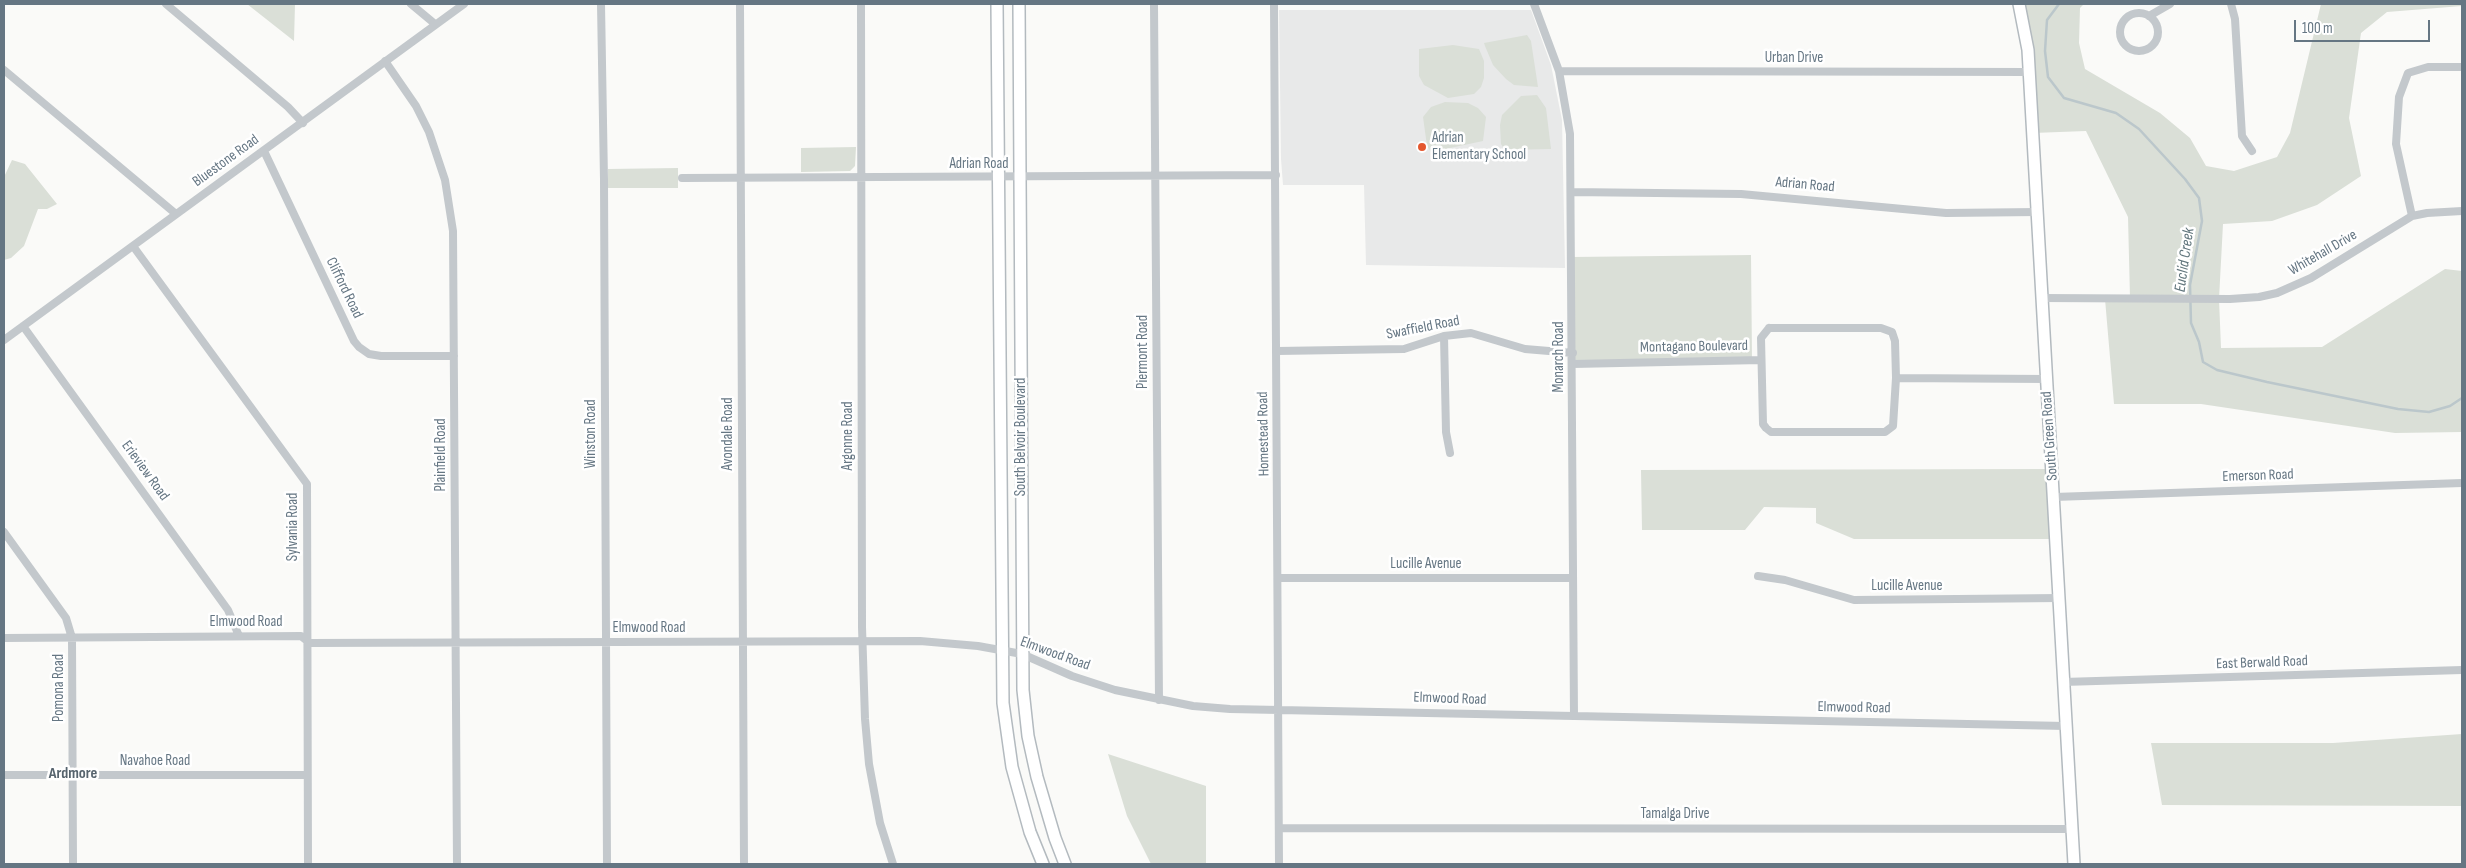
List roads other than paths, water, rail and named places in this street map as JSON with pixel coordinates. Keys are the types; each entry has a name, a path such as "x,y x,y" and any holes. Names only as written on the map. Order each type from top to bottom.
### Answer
{"street":[{"path":"166,4 288,107 303,123"},
{"path":"411,4 435,24"},
{"name":"Bluestone Road","path":"4,340 464,4"},
{"name":"Winston Road","path":"601,4 604,180 606,864"},
{"name":"Avondale Road","path":"740,4 744,864"},
{"name":"Argonne Road","path":"861,4 862,639 869,764 880,823 893,864"},
{"name":"South Belvoir Boulevard","path":"998,4 1001,650 1005,726 1012,767 1030,832 1043,864"},
{"name":"South Belvoir Boulevard","path":"1019,4 1022,654 1028,736 1052,830 1065,864"},
{"name":"Piermont Road","path":"1154,4 1159,700"},
{"name":"Homestead Road","path":"1274,4 1279,578 1279,864"},
{"name":"Monarch Road","path":"1534,4 1559,71 1570,134 1574,716"},
{"path":"2149,16 2170,4"},
{"path":"2231,4 2236,19 2242,136 2252,151"},
{"name":"South Green Road","path":"2022,5 2030,72 2041,298 2060,598 2074,864"},
{"path":"2141,13 2149,16 2155,22 2158,31 2154,43 2148,49 2139,51 2127,47 2120,37 2120,28 2124,21 2133,14 2141,13"},
{"name":"Plainfield Road","path":"385,61 425,122 435,146 448,193 455,251 457,864"},
{"path":"2412,216 2396,144 2399,97 2408,73 2428,67 2462,67"},
{"path":"4,70 176,214"},
{"name":"Urban Drive","path":"1559,71 2030,72"},
{"name":"Clifford Road","path":"264,151 354,341 359,347 369,354 381,356 454,356"},
{"name":"Adrian Road","path":"682,178 998,178 1276,175"},
{"name":"Adrian Road","path":"1571,192 1741,194 1946,213 2037,212"},
{"name":"Whitehall Drive","path":"2041,298 2200,299 2259,297 2294,286 2412,216 2462,211"},
{"name":"Sylvania Road","path":"133,246 307,484 308,864"},
{"name":"Erieview Road","path":"23,326 228,610 239,636"},
{"name":"Montagano Boulevard","path":"1573,364 1761,360 1761,338 1769,328 1881,328 1888,329 1894,336 1896,378"},
{"name":"Swaffield Road","path":"1277,351 1398,350 1444,336 1471,333 1525,349 1573,353"},
{"path":"1444,336 1446,432 1450,453"},
{"path":"1761,360 1763,424 1771,432 1885,432 1890,430 1895,422 1896,378 2046,379"},
{"name":"Emerson Road","path":"2054,496 2462,483"},
{"name":"Pomona Road","path":"4,532 66,618 72,638 73,864"},
{"name":"Lucille Avenue","path":"1758,576 1785,580 1854,600 2060,598"},
{"name":"Lucille Avenue","path":"1279,578 1573,578"},
{"name":"Elmwood Road","path":"4,638 302,636 310,643 742,642 862,639 944,642 1022,654 1072,676 1116,690 1159,700 1230,709 2066,726"},
{"name":"East Berwald Road","path":"2064,682 2462,670"},
{"name":"Navahoe Road","path":"4,775 307,774"},
{"name":"Tamalga Drive","path":"1279,828 2071,828"}],"waterway":[{"name":"Euclid Creek","path":"2059,4 2047,20 2045,51 2048,77 2064,98 2116,113 2139,129 2185,179 2199,198 2202,221 2190,285 2191,323 2199,342 2203,362 2217,370 2398,409 2429,412 2450,406 2462,398"}],"place":[{"name":"Adrian Elementary School","path":"1422,147"}],"district":[{"name":"Ardmore","path":"73,774"}]}
